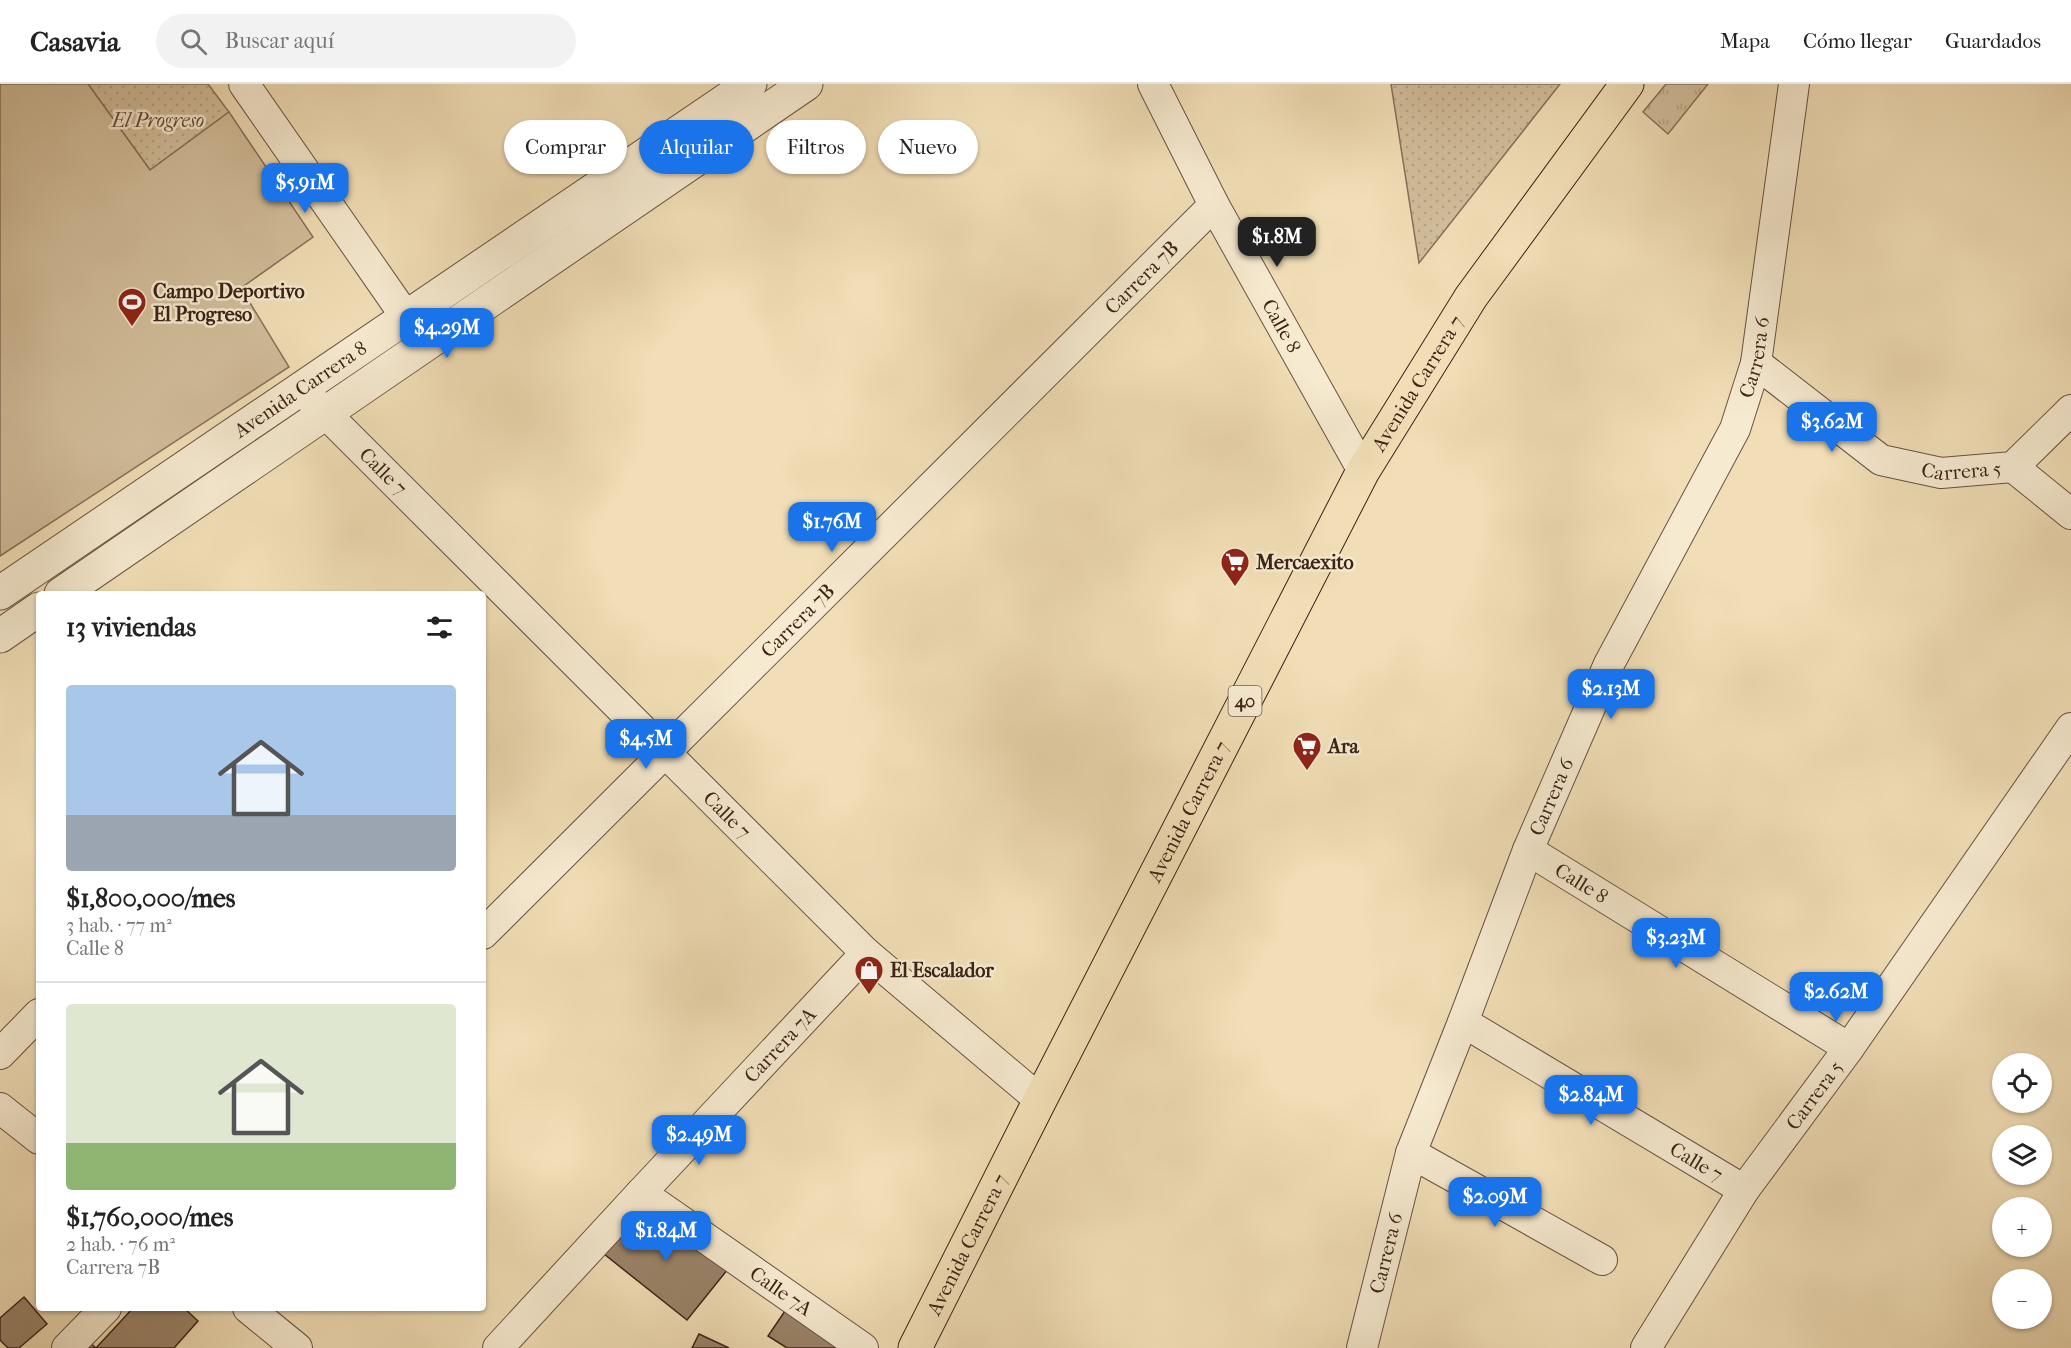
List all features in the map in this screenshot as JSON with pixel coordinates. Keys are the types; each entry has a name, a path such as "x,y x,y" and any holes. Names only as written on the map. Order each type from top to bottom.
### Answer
{"main road":[{"name":"Avenida Carrera 7","path":"915,1348 1363,471 1471,297 1627,84"}],"street":[{"path":"244,84 406,317"},
{"name":"Avenida Carrera 8","path":"0,593 750,84"},
{"name":"Avenida Carrera 8","path":"65,591 806,84"},
{"name":"Calle 8","path":"1153,84 1214,205 1363,471"},
{"name":"Carrera 6","path":"1362,1348 1410,1153 1463,1022 1528,850 1609,664 1735,429 1756,363 1794,84"},
{"name":"Carrera 7B","path":"486,931 1214,205"},
{"name":"Carrera 5","path":"1756,363 1881,460 1941,473 2013,467 2071,410"},
{"name":"Calle 7","path":"301,388 665,755 866,953 1040,1100"},
{"path":"2013,467 2071,514"},
{"path":"0,636 36,611"},
{"name":"Carrera 5","path":"1646,1348 1744,1190 1849,1048 2071,728"},
{"name":"Calle 8","path":"1528,850 1849,1048"},
{"name":"Carrera 7A","path":"498,1348 866,953"},
{"path":"0,1054 36,1017"},
{"name":"Calle 7","path":"1463,1022 1744,1190"},
{"path":"0,1107 36,1137"},
{"path":"1410,1153 1602,1260"},
{"name":"Calle 7A","path":"640,1193 864,1348"},
{"path":"67,1348 103,1311"},
{"path":"252,1311 297,1348"}],"green space":[{"name":"Campo Deportivo El Progreso","path":"0,84 88,84 150,170 229,112 313,237 241,288 289,367 0,556"},
{"name":"El Progreso","path":"88,84 208,84 229,112 150,170"},
{"path":"1391,84 1560,84 1419,263"},
{"path":"1666,84 1708,84 1668,134 1643,112"}],"building":[{"path":"645,1203 728,1269 687,1320 604,1254"},
{"path":"24,1297 47,1324 19,1348 8,1348 0,1340 0,1318"},
{"path":"787,1308 839,1342 836,1348 787,1348 768,1336"},
{"path":"130,1311 187,1311 198,1321 174,1348 96,1348"},
{"path":"699,1334 729,1348 692,1348"},
{"path":"86,1339 96,1348 78,1348"}],"place":[{"name":"Campo Deportivo El Progreso","path":"132,328"},
{"name":"Mercaexito","path":"1235,588"},
{"name":"Ara","path":"1307,772"},
{"name":"El Escalador","path":"869,996"}]}
